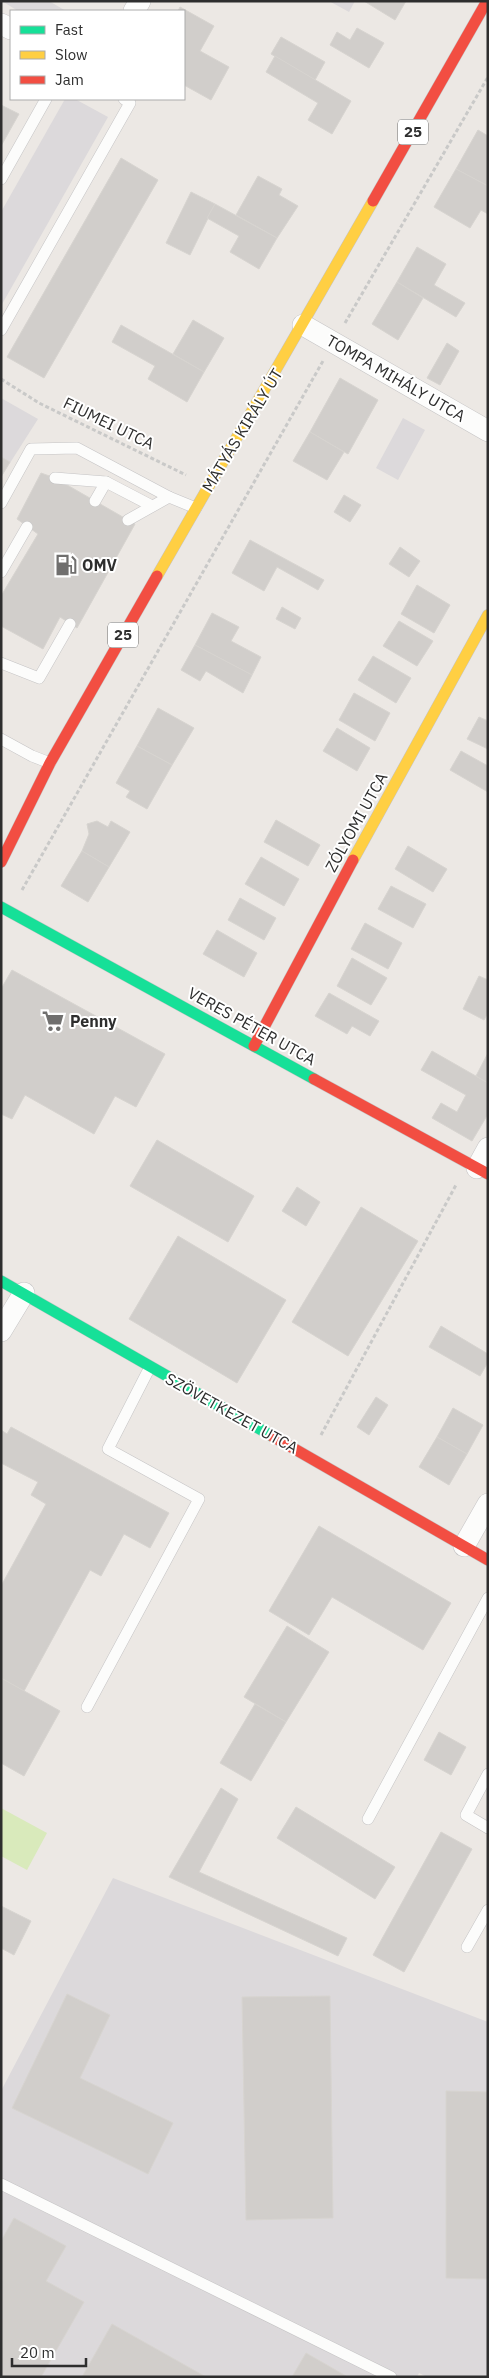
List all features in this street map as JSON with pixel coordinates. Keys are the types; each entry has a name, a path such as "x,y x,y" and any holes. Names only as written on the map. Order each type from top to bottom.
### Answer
{"street":[{"name":"MÁTYÁS KIRÁLY ÚT","path":"1,862 50,763 303,325 487,1"},
{"name":"TOMPA MIHÁLY UTCA","path":"303,325 488,431"},
{"name":"ZÓLYOMI UTCA","path":"254,1046 304,949 488,615"},
{"name":"VERES PÉTER UTCA","path":"6,909 478,1168"},
{"path":"478,1168 488,1148"},
{"name":"SZÖVETKEZET UTCA","path":"1,1281 488,1560"},
{"path":"1,1331 24,1293"},
{"path":"464,1546 488,1504"}],"lane":[{"path":"1,179 45,100"},
{"path":"1,330 130,103 126,100"},
{"path":"1,503 31,449 77,448 168,497 196,508"},
{"path":"55,478 106,482 152,506"},
{"path":"95,501 106,482"},
{"path":"128,520 168,497"},
{"path":"4,568 27,526"},
{"path":"1,663 39,678 70,624"},
{"path":"1,738 32,756 50,763"},
{"path":"87,1707 199,1499 108,1449 150,1367"},
{"path":"368,1819 488,1598"},
{"path":"488,1774 466,1815 488,1828"},
{"path":"467,1948 488,1910"},
{"path":"1,2184 391,2377"}],"path":[{"path":"6,909 488,77"},
{"name":"FIUMEI UTCA","path":"1,379 39,403 209,486"},
{"path":"309,1457 478,1168"}],"shaded area":[{"path":"2,1 49,1 64,10 16,10"},
{"path":"329,1 355,1 349,12"},
{"path":"64,100 77,100 108,117 1,306 1,212"},
{"path":"1,398 38,419 1,477"},
{"path":"403,418 425,430 398,480 376,468"},
{"path":"113,1878 488,2022 488,2377 427,2377 419,2373 417,2377 1,2377 1,2091"}],"green space":[{"path":"1,1808 47,1833 27,1870 1,1856"}],"building":[{"path":"364,1 406,1 395,20"},
{"path":"180,7 214,26 200,51 229,67 211,100 185,86 185,10 178,10"},
{"path":"357,28 384,43 369,68 330,45 337,32 350,40"},
{"path":"281,37 325,62 315,80 271,54"},
{"path":"275,56 351,101 332,134 308,120 318,103 266,72"},
{"path":"1,105 19,114 1,146"},
{"path":"478,130 488,136 488,186 456,169"},
{"path":"121,158 158,180 44,378 7,357"},
{"path":"456,169 488,186 488,214 481,210 470,228 434,207"},
{"path":"258,176 282,189 279,195 298,206 277,238 236,215"},
{"path":"191,192 215,204 190,255 166,243"},
{"path":"215,204 277,238 259,269 230,252 239,236 207,218"},
{"path":"417,247 446,264 434,285 465,303 456,317 397,282"},
{"path":"397,282 423,298 398,340 372,324"},
{"path":"193,320 224,338 204,372 173,354"},
{"path":"121,325 204,372 187,402 148,379 155,366 112,342"},
{"path":"447,343 459,351 440,385 427,378"},
{"path":"340,378 378,400 348,454 310,432"},
{"path":"310,432 344,452 327,480 293,461"},
{"path":"1,457 10,462 1,477"},
{"name":"OMV","path":"41,473 55,478 135,524 77,628 60,617 43,649 1,626 1,596 38,534 17,519"},
{"path":"344,495 361,505 350,522 334,512"},
{"path":"250,540 324,580 318,590 277,567 264,591 232,573"},
{"path":"400,547 420,561 409,577 389,564"},
{"path":"417,585 450,605 434,633 401,614"},
{"path":"282,607 301,618 295,629 276,619"},
{"path":"212,613 239,627 231,641 261,657 252,675 195,645"},
{"path":"399,621 433,641 417,666 383,646"},
{"path":"195,645 252,675 243,693 206,671 200,681 181,670"},
{"path":"373,656 411,678 396,703 358,680"},
{"path":"354,693 390,713 375,741 339,720"},
{"path":"158,708 194,728 172,765 137,746"},
{"path":"479,717 488,721 488,749 467,739"},
{"path":"337,728 370,748 357,771 323,751"},
{"path":"137,746 172,765 147,809 126,797 130,791 116,783"},
{"path":"461,751 488,766 488,792 450,770"},
{"path":"276,820 320,845 308,866 264,842"},
{"path":"97,821 108,827 111,821 130,832 109,867 82,851 89,834 87,824"},
{"path":"408,846 447,869 433,892 395,869"},
{"path":"82,851 109,867 88,902 61,886"},
{"path":"261,857 299,879 284,906 245,884"},
{"path":"391,886 426,904 413,928 378,909"},
{"path":"240,898 276,918 264,940 228,920"},
{"path":"365,923 402,943 388,969 351,949"},
{"path":"217,930 257,953 244,977 203,954"},
{"path":"352,958 387,978 371,1005 337,986"},
{"name":"Penny","path":"12,970 165,1054 136,1107 115,1096 94,1134 25,1095 12,1119 1,1114 1,989"},
{"path":"479,976 488,980 488,1013 484,1020 463,1009"},
{"path":"329,993 379,1021 370,1036 352,1026 347,1034 315,1016"},
{"path":"432,1051 488,1083 488,1114 472,1141 432,1118 441,1103 457,1112 466,1095 421,1070"},
{"path":"488,1053 488,1083 476,1076"},
{"path":"157,1140 254,1196 228,1242 130,1186"},
{"path":"297,1187 320,1202 306,1226 282,1211"},
{"path":"361,1207 418,1241 348,1356 292,1322"},
{"path":"178,1236 286,1300 237,1383 129,1319"},
{"path":"441,1326 488,1354 488,1362 480,1376 429,1347"},
{"path":"376,1397 388,1405 369,1435 357,1427"},
{"path":"453,1408 483,1425 467,1454 437,1437"},
{"path":"11,1427 169,1513 150,1548 124,1534 101,1576 90,1570 24,1691 1,1678 1,1586 46,1504 31,1495 38,1482 1,1463 1,1430 7,1434"},
{"path":"437,1437 467,1454 449,1485 419,1467"},
{"path":"319,1526 451,1603 423,1650 332,1597 309,1635 269,1611"},
{"path":"287,1626 329,1652 286,1722 244,1697"},
{"path":"1,1678 60,1711 24,1776 1,1763"},
{"path":"255,1704 286,1722 251,1781 220,1763"},
{"path":"439,1732 466,1747 451,1775 424,1760"},
{"path":"221,1788 238,1799 199,1872 347,1938 338,1956 169,1877"},
{"path":"296,1807 395,1867 375,1899 277,1838"},
{"path":"441,1832 472,1849 404,1972 373,1955"},
{"path":"1,1906 31,1921 14,1955 1,1948"},
{"path":"67,1994 110,2015 80,2078 173,2123 148,2174 12,2108"},
{"path":"330,1996 333,2218 246,2220 242,1997"},
{"path":"446,2091 488,2092 488,2279 446,2278"},
{"path":"14,2218 66,2246 46,2281 84,2302 41,2377 1,2377 1,2241"},
{"path":"112,2324 206,2377 82,2377"},
{"path":"306,2353 346,2376 346,2377 292,2377"}],"traffic: fast":[{"path":"1,907 314,1079"},
{"path":"1,1281 272,1436"}],"traffic: slow":[{"path":"157,576 373,201"},
{"path":"353,860 488,615"}],"traffic: jam":[{"path":"373,201 487,1"},
{"path":"1,862 50,763 157,576"},
{"path":"254,1046 353,860"},
{"path":"314,1079 488,1174"},
{"path":"272,1436 488,1560"}],"place":[{"name":"OMV","path":"66,565"},
{"name":"Penny","path":"53,1021"}]}
